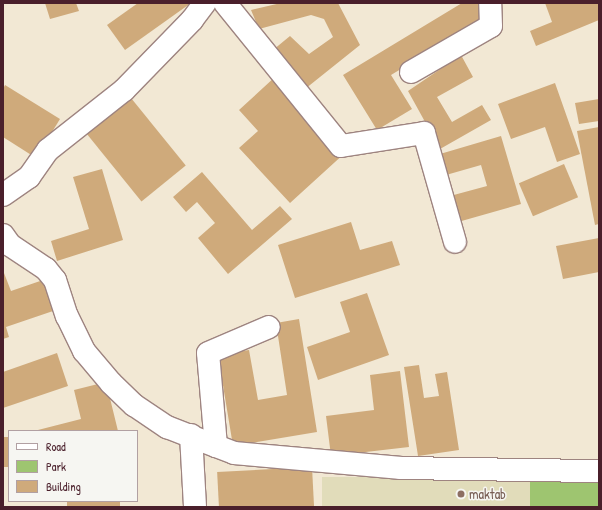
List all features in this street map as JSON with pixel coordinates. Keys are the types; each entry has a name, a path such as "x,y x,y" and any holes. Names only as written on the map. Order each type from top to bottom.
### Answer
{"street":[{"path":"3,195 29,178 48,150 124,90 192,20 205,3"},
{"path":"225,3 342,146 424,133 455,242"},
{"path":"411,72 492,26 490,3"},
{"path":"3,235 10,245 46,269 55,280 67,316 84,351 111,383 134,405 167,427 191,435 234,453 401,468 599,471"},
{"path":"216,446 208,353 269,327"},
{"path":"191,435 196,507"}],"shaded area":[{"name":"maktab","path":"322,477 599,477 599,507 322,507"}],"green space":[{"path":"530,477 599,477 599,507 530,507"}],"building":[{"path":"45,3 76,3 79,11 50,19"},
{"path":"138,3 191,3 125,50 107,25"},
{"path":"281,3 338,3 360,45 305,89 273,50 290,36 309,54 333,37 324,19 311,15 259,29 251,10"},
{"path":"462,3 479,3 487,17 391,75 412,109 377,130 343,75"},
{"path":"545,3 599,3 599,20 536,46 530,31 552,22"},
{"path":"461,55 473,77 437,97 452,122 482,105 491,120 440,149 408,91"},
{"path":"276,76 346,152 290,203 239,148 258,131 239,110"},
{"path":"555,83 580,154 557,162 545,127 511,139 498,104"},
{"path":"5,85 60,119 36,158 3,137 3,89"},
{"path":"131,98 186,166 141,201 87,134"},
{"path":"599,99 599,121 579,124 575,103"},
{"path":"599,127 599,224 595,225 577,131"},
{"path":"501,136 521,204 458,222 450,196 487,186 481,165 446,175 440,154"},
{"path":"564,164 578,197 533,216 519,183"},
{"path":"102,169 123,240 57,261 51,241 89,229 73,177"},
{"path":"202,172 252,230 280,206 292,219 228,274 198,238 215,223 197,202 186,212 173,197"},
{"path":"351,222 360,250 392,241 400,265 295,298 278,245"},
{"path":"599,238 599,272 563,279 556,246"},
{"path":"3,273 11,291 46,279 56,310 6,327 9,337 3,339"},
{"path":"367,293 389,355 318,380 307,347 350,332 340,302"},
{"path":"299,319 317,432 233,446 218,355 249,350 258,400 287,395 276,323"},
{"path":"57,353 68,386 3,408 3,372"},
{"path":"419,365 424,398 439,396 435,374 447,372 459,450 418,456 404,367"},
{"path":"400,371 409,447 331,456 326,416 374,410 370,375"},
{"path":"106,382 118,430 38,430 81,419 74,390"},
{"path":"3,437 8,437 8,467 3,467"},
{"path":"312,467 314,507 219,507 217,472"},
{"path":"67,502 120,502 120,507 67,507"}],"place":[{"name":"maktab","path":"461,494"}]}
